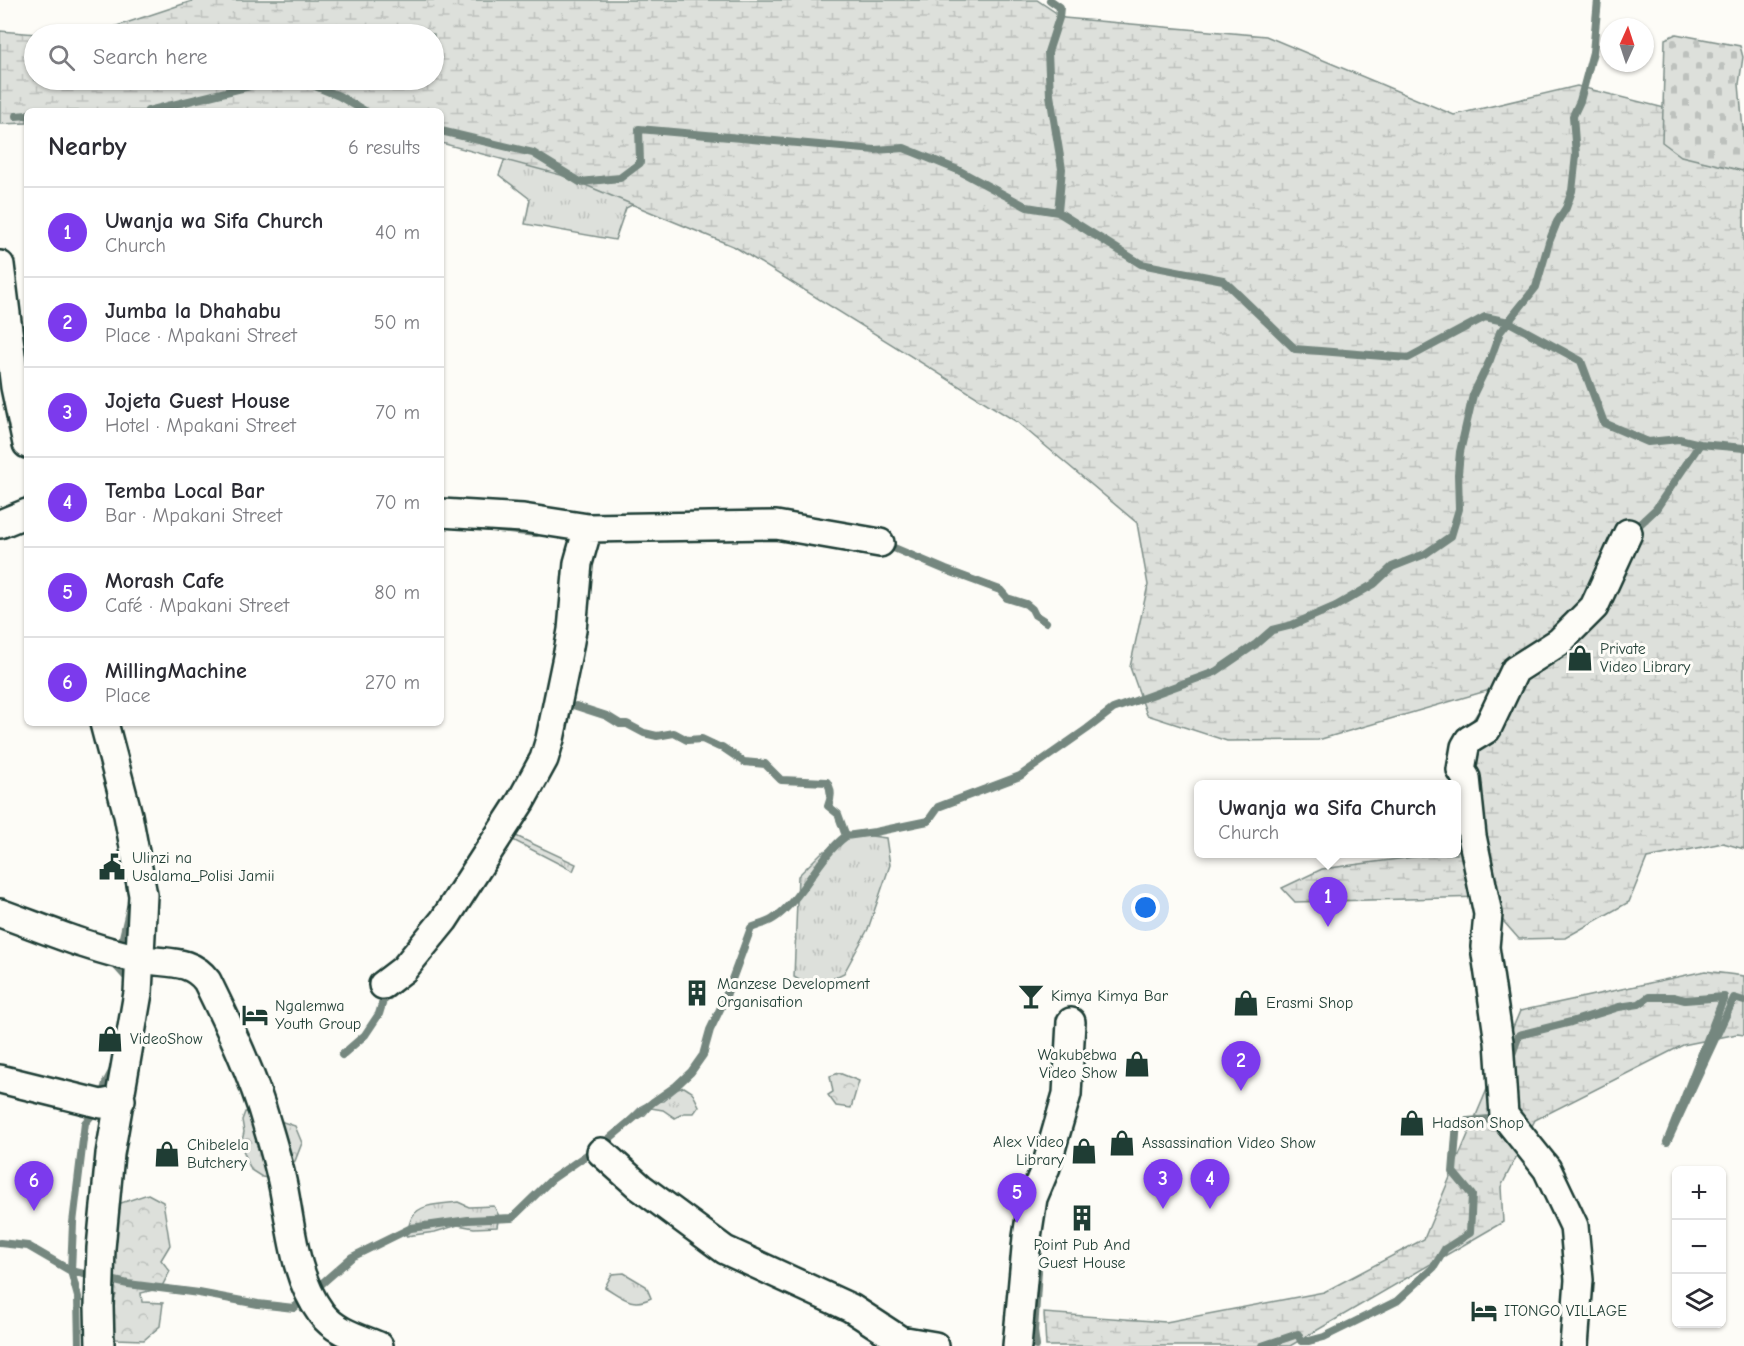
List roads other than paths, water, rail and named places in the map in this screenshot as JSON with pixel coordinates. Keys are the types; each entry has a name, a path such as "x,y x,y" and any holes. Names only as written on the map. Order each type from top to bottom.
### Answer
{"street":[{"path":"0,266 15,387 24,430"},
{"path":"444,513 523,518 588,528 776,525 880,543"},
{"path":"0,524 24,514"},
{"path":"383,985 404,969 444,920 544,759 568,652 578,563 588,528"},
{"path":"1574,1346 1579,1280 1574,1226 1547,1169 1504,1115 1499,1042 1485,947 1488,914 1472,836 1466,778 1461,770 1465,747 1469,740 1487,729 1515,670 1544,654 1594,607 1628,533"},
{"path":"100,1346 101,1248 110,1155 138,993 142,885 128,815 105,726"},
{"path":"0,913 104,952 188,965 196,969 207,981 239,1045 267,1123 285,1196 289,1230 306,1283 321,1313 337,1328 380,1346"},
{"path":"1017,1346 1027,1236 1033,1198 1046,1167 1067,1094 1071,1022"},
{"path":"0,1079 101,1104 121,1100"},
{"path":"601,1152 640,1187 725,1251 851,1308 900,1340 934,1346"}],"waterway":[{"path":"1050,0 1060,7 1059,18 1048,52 1050,95 1062,169 1058,212"},
{"path":"0,1243 28,1246 71,1271 128,1284 294,1308 352,1257 411,1228 468,1220 512,1218 552,1179 604,1143 691,1072 703,1055 710,1030 724,1001 751,928 771,920 783,911 827,855 846,836 928,821 938,807 1020,776 1113,709 1215,672 1272,630 1292,625 1336,606 1374,584 1392,567 1425,554 1451,536 1459,509 1460,452 1473,395 1490,360 1500,332 1536,287 1549,242 1572,191 1576,155 1573,116 1580,101 1593,52 1598,0"},
{"path":"160,108 234,90"},
{"path":"325,90 360,108"},
{"path":"16,116 24,115"},
{"path":"444,132 533,153 580,182 620,178 640,163 639,129 875,150 904,148 958,170 1027,207 1058,212 1141,264 1223,280 1295,349 1408,358 1485,317 1509,322 1581,361 1604,423 1648,442 1679,439 1700,444 1744,448"},
{"path":"1634,533 1656,509 1700,444"},
{"path":"498,529 536,533"},
{"path":"882,545 887,549 894,548 1000,590 1007,598 1026,604 1035,615 1046,622"},
{"path":"576,706 607,716 620,724 627,724 644,733 657,736 674,733 687,740 702,739 722,747 744,762 765,764 781,780 827,782 831,794 828,806 838,814 846,836"},
{"path":"120,950 130,907"},
{"path":"111,960 129,980 129,985"},
{"path":"342,1055 365,1035 379,1014 383,1001 404,984"},
{"path":"1510,1060 1519,1035 1619,1007 1639,1004 1649,997 1673,997 1685,1000 1724,997 1667,1142 1734,998 1744,1001"},
{"path":"79,1346 78,1297 71,1271 73,1223 85,1123 101,1104 106,1083 114,1068"},
{"path":"1262,1346 1298,1334 1301,1341 1324,1337 1397,1301 1434,1267 1445,1249 1470,1233 1472,1195 1453,1172 1457,1122 1500,1118 1498,1117"},
{"path":"1036,1346 1034,1331 1038,1271"}],"place":[{"name":"Private Video Library","path":"1580,658"},
{"name":"Ulinzi na Usalama_Polisi Jamii","path":"112,867"},
{"name":"Uwanja wa Sifa Church","path":"1328,927"},
{"name":"Manzese Development Organisation","path":"697,993"},
{"name":"Kimya Kimya Bar","path":"1031,996"},
{"name":"Erasmi Shop","path":"1246,1003"},
{"name":"Ngalemwa Youth Group","path":"255,1015"},
{"name":"VideoShow","path":"110,1039"},
{"name":"Wakubebwa Video Show","path":"1137,1064"},
{"name":"Jumba la Dhahabu","path":"1241,1091"},
{"name":"Hadson Shop","path":"1412,1123"},
{"name":"Assassination Video Show","path":"1122,1143"},
{"name":"Alex Video Library","path":"1084,1151"},
{"name":"Chibelela Butchery","path":"167,1154"},
{"name":"Jojeta Guest House","path":"1163,1209"},
{"name":"Temba Local Bar","path":"1210,1209"},
{"name":"MillingMachine","path":"34,1211"},
{"name":"Point Pub And Guest House","path":"1082,1218"},
{"name":"Morash Cafe","path":"1017,1223"},
{"name":"ITONGO VILLAGE","path":"1484,1311"}]}
